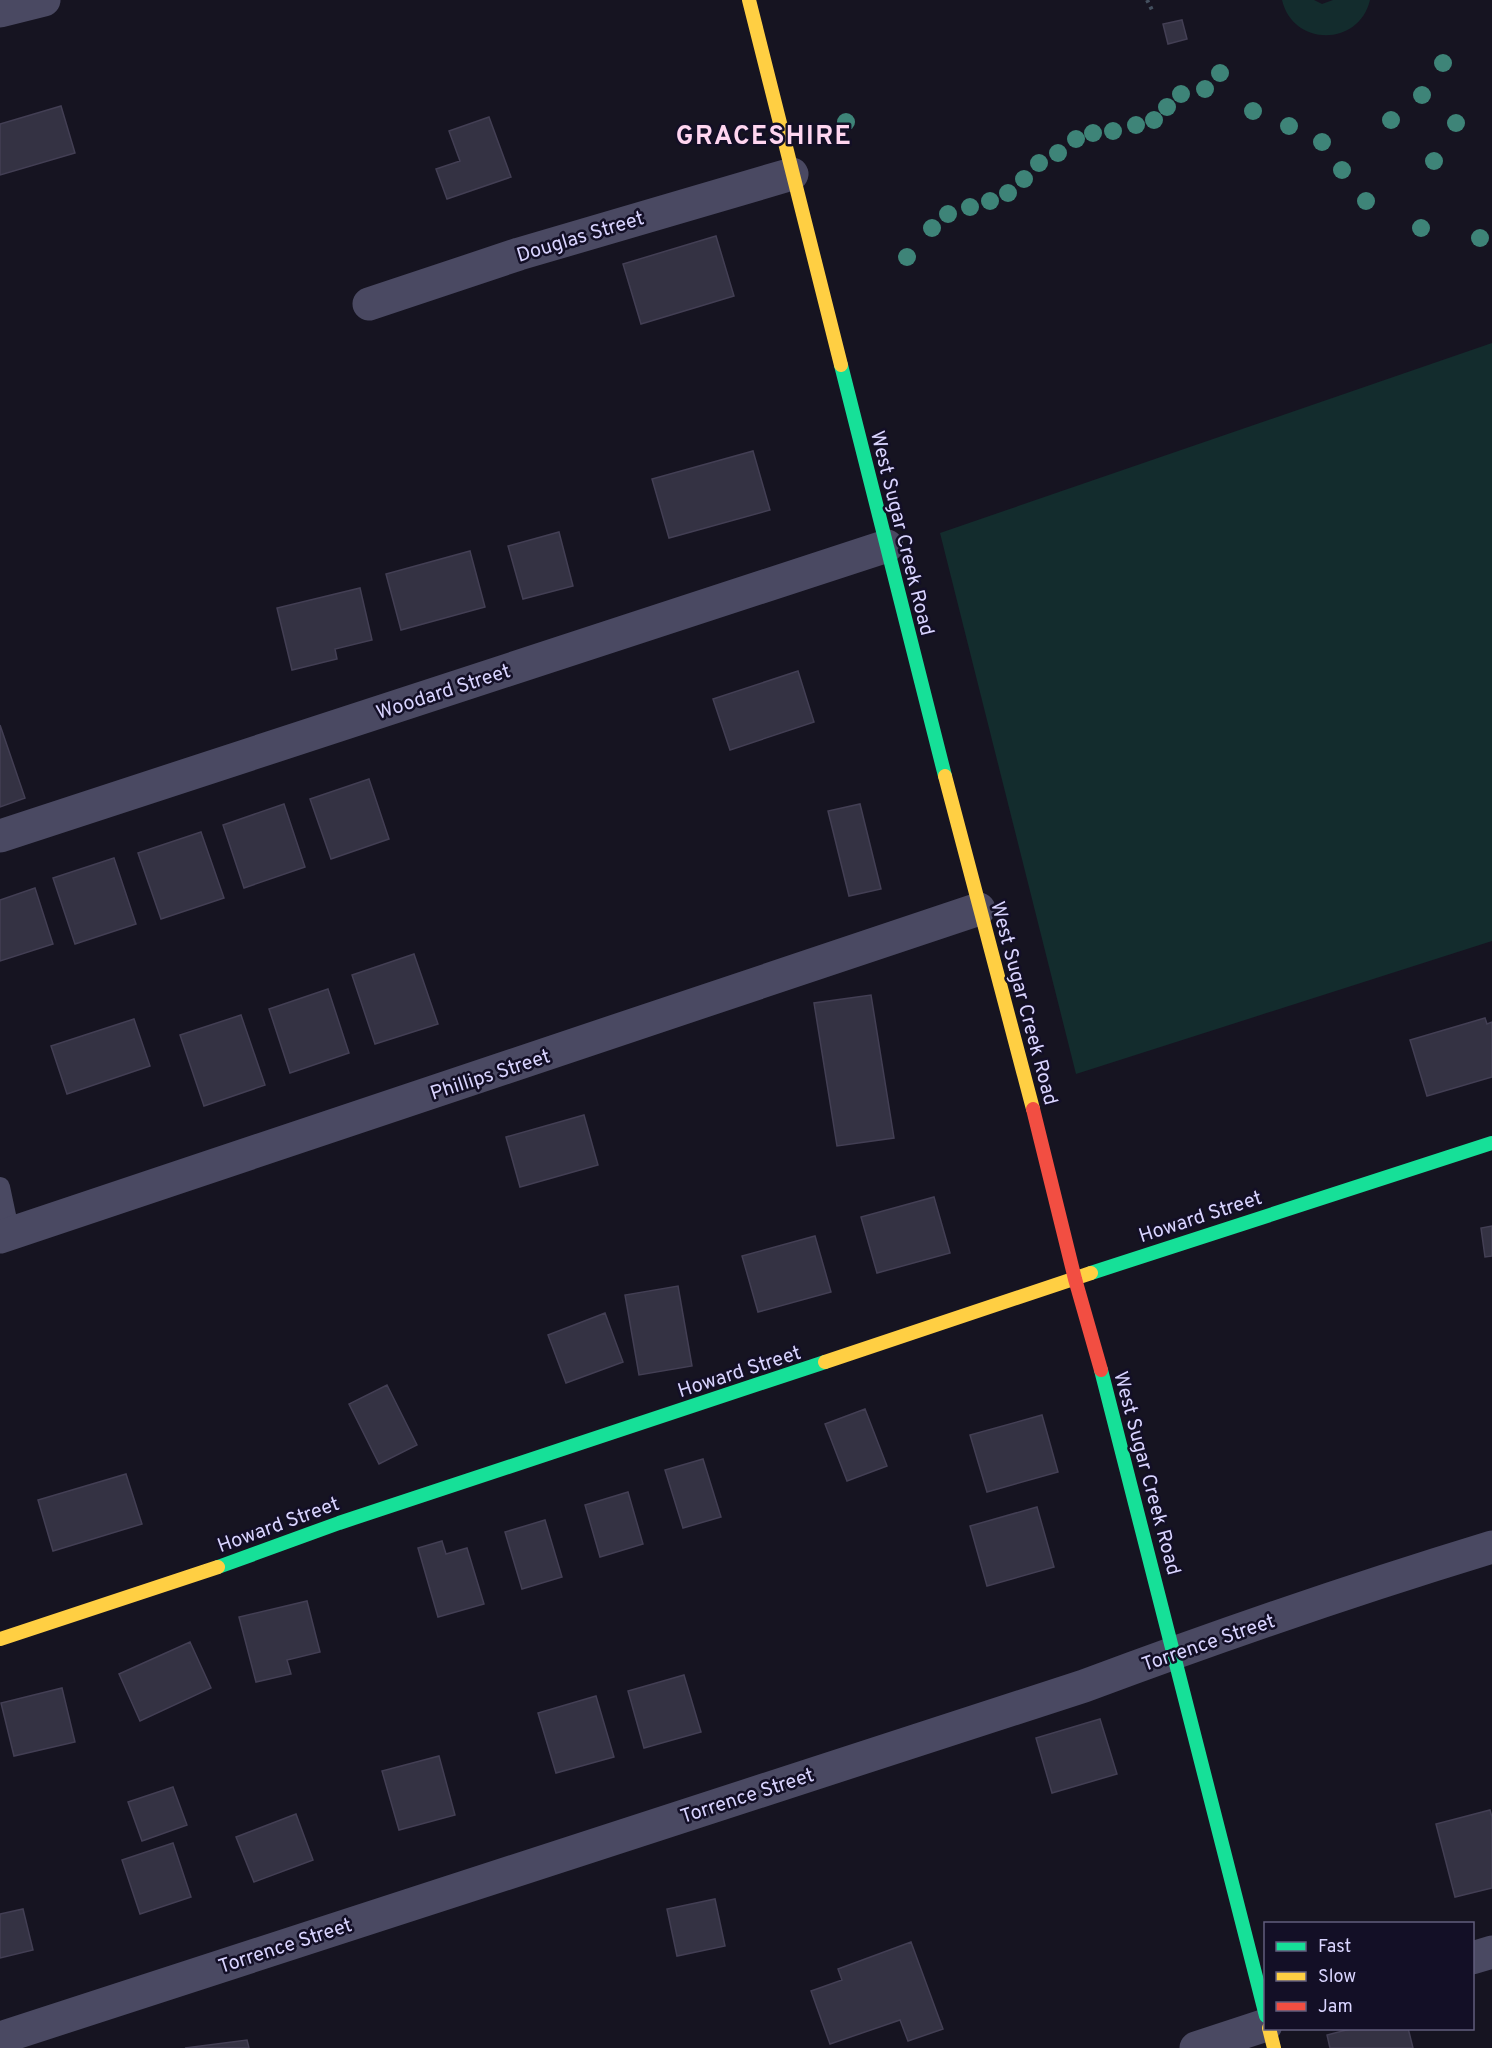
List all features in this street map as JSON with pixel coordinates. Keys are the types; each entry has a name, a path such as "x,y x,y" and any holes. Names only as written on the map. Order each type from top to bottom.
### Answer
{"main road":[{"name":"West Sugar Creek Road","path":"749,0 979,909 1045,1153 1075,1279 1107,1389 1264,2008"},
{"name":"Howard Street","path":"0,1639 226,1564 339,1523 1136,1257 1492,1143"},
{"path":"1270,2030 1274,2048"}],"street":[{"path":"0,11 45,0"},
{"name":"Douglas Street","path":"369,304 519,254 792,174"},
{"name":"Woodard Street","path":"0,836 886,546"},
{"name":"Phillips Street","path":"5,1236 979,909"},
{"name":"Torrence Street","path":"0,2038 1072,1690 1175,1652 1492,1547"},
{"path":"1474,1958 1492,1952"},
{"path":"1196,2048 1264,2026"}],"lane":[{"path":"0,1187 5,1236"}],"path":[{"path":"1147,0 1153,12"}],"green space":[{"path":"1282,0 1314,0 1322,4 1333,0 1370,0 1364,15 1353,26 1340,33 1326,35 1312,33 1299,26 1288,15"},
{"path":"1492,343 1492,941 1076,1074 940,533"}],"building":[{"path":"1182,20 1187,39 1168,44 1163,24"},
{"path":"61,106 75,153 0,175 0,124"},
{"path":"489,117 511,177 447,199 436,169 460,161 449,131"},
{"path":"716,236 734,296 641,324 623,264"},
{"path":"753,451 770,510 669,538 652,479"},
{"path":"559,532 573,586 523,599 508,546"},
{"path":"470,551 485,607 401,630 386,574"},
{"path":"360,588 372,640 335,649 337,659 292,670 277,608"},
{"path":"798,671 814,722 730,750 713,699"},
{"path":"0,725 25,798 0,807"},
{"path":"369,779 389,839 331,859 310,799"},
{"path":"284,804 305,867 244,888 223,825"},
{"path":"860,804 881,889 849,896 828,811"},
{"path":"201,832 224,898 161,919 138,853"},
{"path":"114,858 136,924 75,944 53,878"},
{"path":"35,888 53,944 0,961 0,900"},
{"path":"414,954 438,1024 375,1044 352,975"},
{"path":"328,989 349,1053 290,1073 269,1009"},
{"path":"871,995 894,1138 837,1146 814,1003"},
{"path":"241,1015 265,1085 204,1106 180,1035"},
{"path":"1485,1018 1487,1024 1492,1022 1492,1077 1427,1096 1410,1040"},
{"path":"134,1019 150,1066 67,1094 51,1046"},
{"path":"584,1115 598,1165 520,1187 506,1137"},
{"path":"934,1197 950,1253 877,1273 861,1217"},
{"path":"1492,1226 1492,1256 1485,1257 1481,1228"},
{"path":"815,1236 831,1292 758,1312 742,1256"},
{"path":"678,1286 692,1366 639,1375 625,1295"},
{"path":"605,1313 623,1362 566,1383 548,1335"},
{"path":"387,1385 417,1445 379,1464 349,1404"},
{"path":"865,1409 887,1466 847,1481 825,1424"},
{"path":"1042,1415 1058,1472 987,1492 970,1435"},
{"path":"703,1459 721,1517 683,1528 665,1470"},
{"path":"126,1474 142,1524 53,1551 38,1500"},
{"path":"628,1492 643,1544 600,1557 585,1505"},
{"path":"1037,1507 1054,1567 987,1586 970,1526"},
{"path":"545,1520 562,1577 522,1589 505,1532"},
{"path":"442,1541 446,1554 467,1548 484,1604 438,1617 418,1548"},
{"path":"307,1601 320,1652 287,1660 291,1674 256,1682 239,1617"},
{"path":"190,1642 211,1688 140,1721 119,1674"},
{"path":"684,1675 701,1732 644,1748 628,1691"},
{"path":"62,1688 75,1742 14,1756 1,1703"},
{"path":"596,1696 614,1757 556,1773 538,1713"},
{"path":"1100,1719 1117,1774 1052,1793 1036,1738"},
{"path":"439,1756 455,1815 399,1830 382,1771"},
{"path":"173,1787 187,1825 142,1841 128,1802"},
{"path":"1490,1810 1492,1817 1492,1888 1455,1897 1436,1824"},
{"path":"296,1814 313,1860 254,1882 236,1837"},
{"path":"173,1843 191,1897 140,1914 122,1860"},
{"path":"715,1899 725,1946 677,1956 667,1909"},
{"path":"23,1909 33,1950 0,1958 0,1914"},
{"path":"911,1942 943,2029 908,2041 900,2020 830,2044 811,1991 842,1980 838,1969"},
{"path":"1346,2030 1408,2030 1413,2048 1330,2048 1327,2035"},
{"path":"247,2040 249,2048 185,2048"}],"traffic: fast":[{"path":"841,365 945,776"},
{"path":"1091,1273 1492,1143"},
{"path":"218,1567 339,1523 825,1362"},
{"path":"1101,1370 1264,2008"}],"traffic: slow":[{"path":"749,0 841,365"},
{"path":"945,776 1033,1109"},
{"path":"825,1362 1091,1273"},
{"path":"0,1639 218,1567"},
{"path":"1270,2030 1274,2048"}],"traffic: jam":[{"path":"1033,1109 1075,1279 1101,1370"}],"district":[{"name":"GRACESHIRE","path":"764,135"}]}
